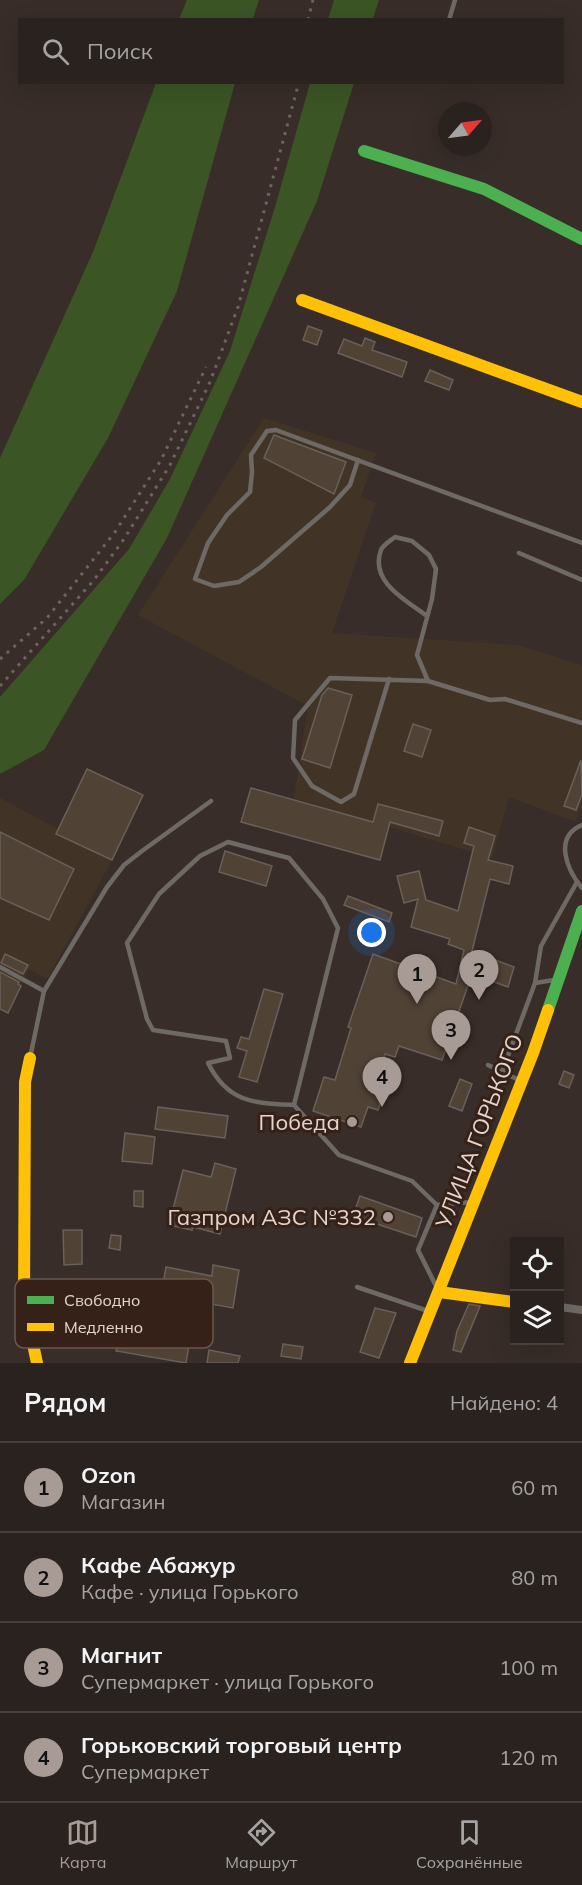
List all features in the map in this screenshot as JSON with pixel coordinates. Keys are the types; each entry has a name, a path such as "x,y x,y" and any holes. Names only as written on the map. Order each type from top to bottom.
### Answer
{"street":[{"path":"364,152 484,189 582,239"},
{"path":"302,300 582,402"},
{"name":"УЛИЦА ГОРЬКОГО","path":"410,1363 522,1081 582,911"},
{"path":"24,1279 24,1082 30,1058"},
{"path":"439,1292 510,1301"},
{"path":"564,1308 582,1310"},
{"path":"34,1348 37,1363"}],"lane":[{"path":"450,18 455,0"},
{"path":"358,460 350,485 330,507 261,567 239,582 214,586 195,579 208,543 227,515 250,492 251,455 267,431 276,430 358,460 582,543"},
{"path":"427,616 389,589 379,568 381,549 395,537 412,541 429,555 436,569 432,599 417,655 428,681"},
{"path":"519,553 582,580"},
{"path":"389,679 354,794 341,802 312,786 292,758 295,720 330,678 389,679 428,681 490,700 505,699 582,723"},
{"path":"30,1058 44,991 107,887 124,865 182,820 211,801"},
{"path":"582,825 573,829 567,837 564,854 582,888"},
{"path":"294,1105 338,928 323,899 289,858 228,842 200,856 159,894 127,944 147,1019 153,1030 226,1041 230,1058 208,1063 215,1076 232,1093 257,1103 294,1105 339,1155 412,1181 437,1205"},
{"path":"502,1072 535,983 541,946 577,882"},
{"path":"0,967 44,991"},
{"path":"535,983 558,980"},
{"path":"488,1065 522,1081"},
{"path":"437,1205 474,1201"},
{"path":"437,1205 418,1250 439,1292"},
{"path":"357,1287 430,1312"}],"shaded area":[{"path":"264,418 376,453 361,497 376,503 332,633 517,645 582,665 582,804 576,822 509,797 492,858 294,798 308,706 138,615"},
{"path":"87,769 143,795 112,860 47,979 29,969 8,1013 0,1009 0,798 58,829"}],"green space":[{"path":"187,0 259,0 253,18 179,18"},
{"path":"334,0 379,0 373,18 328,18"},
{"path":"156,84 235,84 177,291 108,438 24,580 0,604 0,458 93,252"},
{"path":"310,84 354,84 317,201 167,538 44,750 0,774 0,697 129,549 170,479 230,351 275,207"}],"building":[{"path":"308,326 322,331 317,345 303,340"},
{"path":"365,338 375,342 372,350 407,362 402,377 338,353 344,339 362,346"},
{"path":"430,370 453,380 449,390 425,381"},
{"path":"274,435 346,462 334,494 264,458"},
{"path":"328,688 352,695 330,768 302,759 322,695"},
{"path":"413,724 431,730 422,757 404,751"},
{"path":"581,760 582,794 576,810 564,806"},
{"path":"87,769 143,795 112,860 56,834"},
{"path":"251,788 373,822 378,804 443,821 439,836 390,822 380,860 241,822"},
{"path":"469,827 495,836 488,860 513,866 509,884 490,879 472,951 514,967 508,987 472,974 442,1060 399,1046 395,1057 385,1054 372,1092 383,1095 378,1110 368,1107 361,1127 313,1111 324,1077 335,1080 351,1028 348,1027 373,954 456,984 464,950 448,944 450,939 411,927 418,899 404,903 397,876 419,871 426,900 458,911 474,846 464,843"},
{"path":"0,832 74,869 49,920 0,898"},
{"path":"225,851 272,866 266,886 219,872"},
{"path":"348,896 392,913 389,922 344,905"},
{"path":"5,954 28,965 23,974 1,963"},
{"path":"0,972 19,982 21,986 8,1013 0,1009"},
{"path":"264,989 283,994 257,1082 239,1077 247,1051 237,1048 241,1037 249,1039"},
{"path":"564,1071 574,1075 569,1088 559,1084"},
{"path":"460,1079 472,1084 462,1111 449,1106"},
{"path":"158,1107 228,1116 225,1138 155,1129"},
{"path":"125,1133 155,1137 152,1164 122,1161"},
{"path":"215,1163 236,1169 220,1234 193,1227 192,1230 169,1225 183,1170 211,1177"},
{"path":"134,1191 143,1191 143,1207 134,1206"},
{"name":"Газпром АЗС №332","path":"360,1196 422,1218 416,1237 353,1216"},
{"path":"63,1230 82,1230 82,1264 64,1265"},
{"path":"111,1235 121,1236 120,1250 109,1248"},
{"path":"213,1265 239,1270 233,1308 213,1304 213,1279 164,1279 166,1267 212,1276"},
{"path":"469,1304 480,1306 461,1352 453,1350 457,1331"},
{"path":"375,1308 396,1313 379,1358 360,1352"},
{"path":"283,1344 303,1347 301,1359 281,1356"},
{"path":"116,1348 188,1348 186,1363 116,1351"},
{"path":"209,1350 240,1356 238,1363 207,1363"}],"railway":[{"path":"308,18 313,0"},
{"path":"0,686 94,580 124,539 170,465 210,382 238,307 298,84"},
{"path":"0,659 47,618 115,532 161,460 206,367"}],"traffic: fast":[{"path":"364,151 484,189 582,239"},
{"path":"548,1010 582,911"}],"traffic: slow":[{"path":"302,300 582,402"},
{"path":"410,1363 548,1010"},
{"path":"24,1279 25,1082 30,1058"},
{"path":"439,1292 510,1301"},
{"path":"34,1348 37,1363"}],"place":[{"name":"Кафе Абажур","path":"479,1000"},
{"name":"Ozon","path":"417,1004"},
{"name":"Магнит","path":"451,1060"},
{"name":"Горьковский торговый центр","path":"382,1107"},
{"name":"Победа","path":"352,1122"},
{"name":"Газпром АЗС №332","path":"388,1217"}]}
